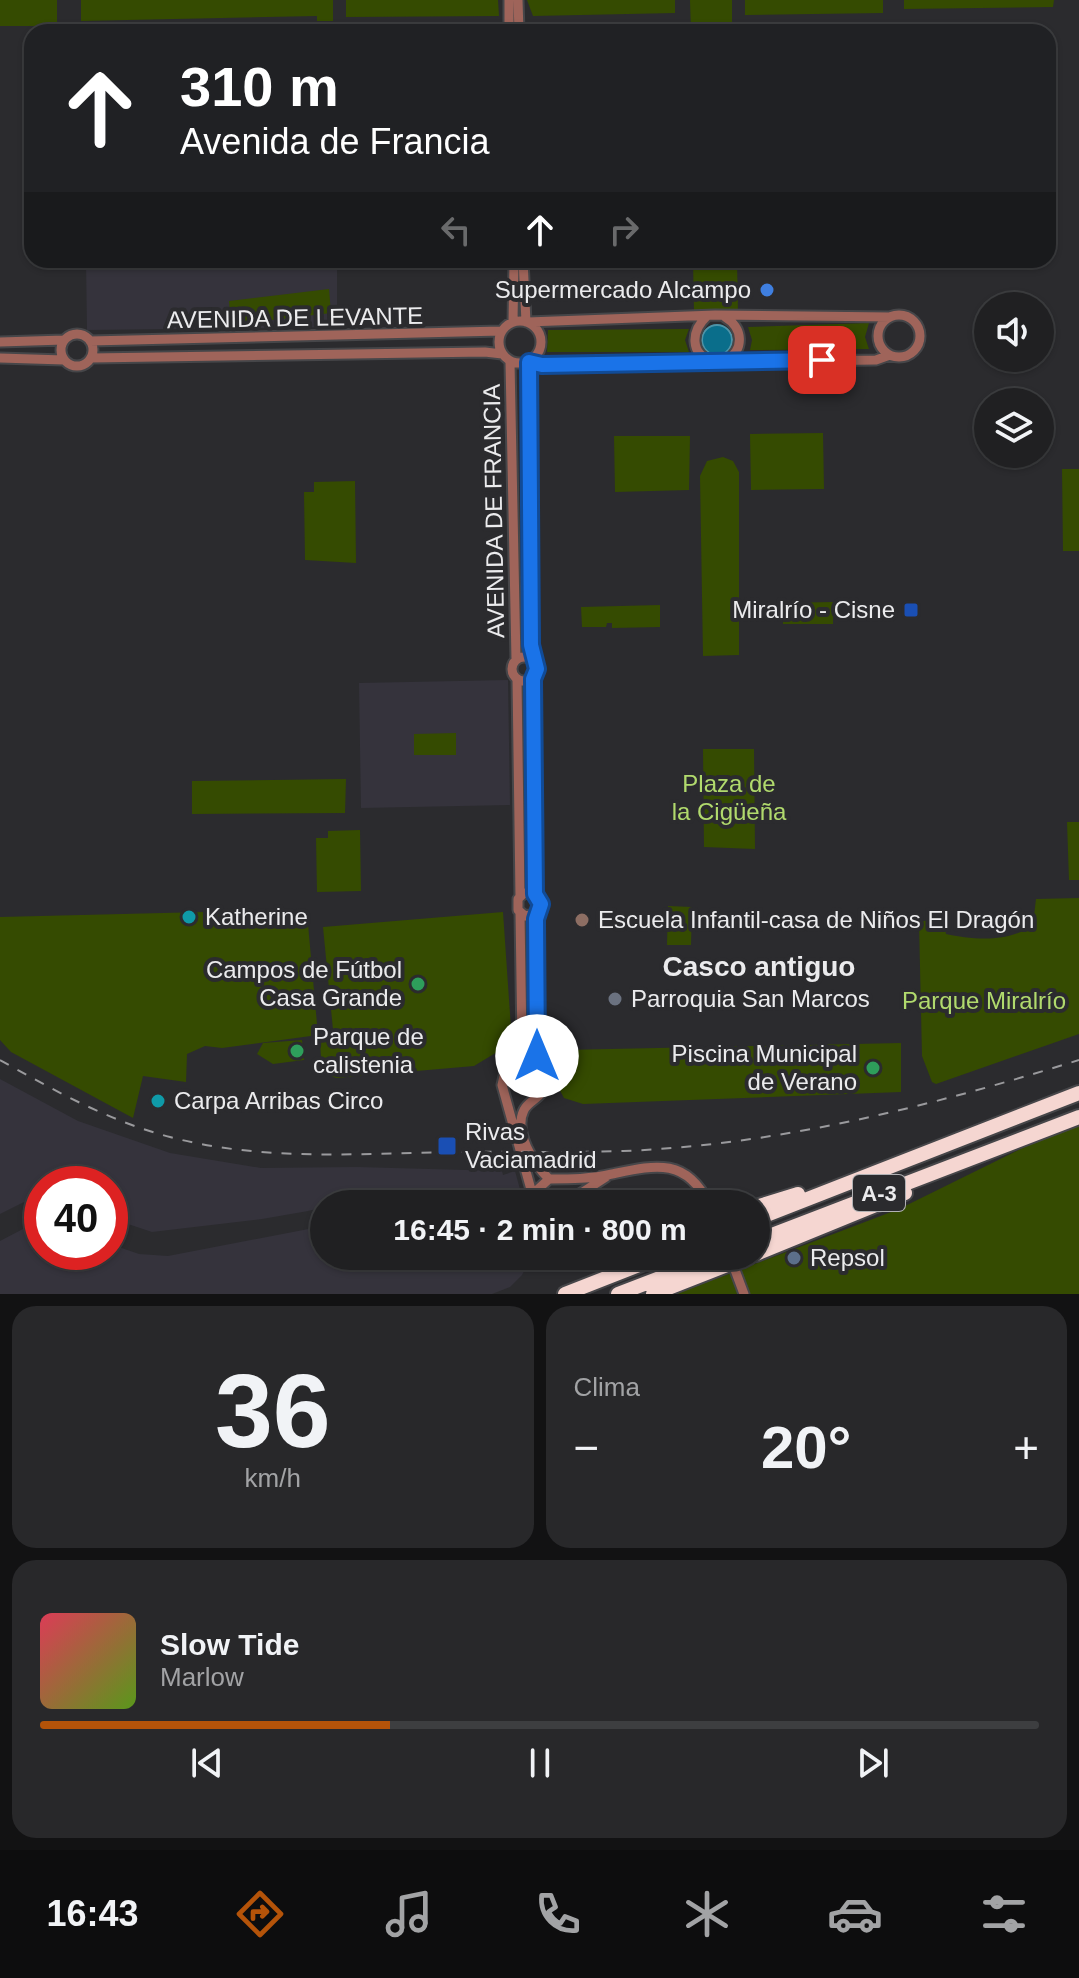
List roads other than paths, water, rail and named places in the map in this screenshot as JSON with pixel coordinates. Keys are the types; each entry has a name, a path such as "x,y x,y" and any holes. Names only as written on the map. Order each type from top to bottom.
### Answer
{"highway":[{"name":"A-3","path":"770,1213 1079,1093"},
{"name":"A-3","path":"770,1236 1079,1117"},
{"path":"770,1248 990,1157 1004,1147"},
{"path":"770,1203 818,1188 837,1187"},
{"path":"565,1294 626,1270"},
{"path":"618,1294 681,1270"},
{"path":"653,1294 714,1270"},
{"path":"666,1294 689,1280"}],"street":[{"path":"509,0 509,24"},
{"path":"518,0 519,24"},
{"path":"513,322 514,268"},
{"path":"524,268 527,322 536,329 541,343 530,361"},
{"path":"707,316 696,332 694,343 707,360"},
{"path":"707,316 904,316 913,320 920,338 909,355 890,355 876,360 707,360 542,365 506,358 499,347 501,331 513,322 527,322 707,316"},
{"path":"725,317 734,323 740,336 735,353 726,361"},
{"path":"890,317 882,324 878,339 890,355"},
{"name":"AVENIDA DE LEVANTE","path":"90,341 501,331"},
{"path":"0,342 64,340 75,334 90,341 91,358 78,366 64,360 0,358"},
{"path":"64,340 60,350 64,360"},
{"name":"AVENIDA DE LEVANTE","path":"91,358 485,352 506,358"},
{"name":"AVENIDA DE FRANCIA","path":"506,358 516,660"},
{"name":"AVENIDA DE FRANCIA","path":"530,361 532,659"},
{"path":"506,1094 516,1102 528,1103 539,1097 544,1086 537,1067 536,914 541,904 535,894 533,679 537,669 532,659 516,660 512,669 517,679 520,896 517,903 520,913 522,1043 519,1062 504,1074 506,1094 527,1178 534,1190"},
{"path":"517,679 533,679"},
{"path":"520,896 535,894"},
{"path":"520,913 536,914"},
{"path":"519,1062 537,1067"},
{"path":"528,1103 521,1122 525,1140 538,1168 568,1190"},
{"path":"538,1190 554,1180 646,1167 672,1168 701,1190"},
{"path":"588,1190 613,1174"},
{"path":"735,1270 744,1294"}],"water":[{"path":"717,325 728,329 732,340 728,351 717,355 706,351 702,340 706,329"}],"railway":[{"path":"0,1060 62,1094 147,1130 204,1145 308,1154 623,1151 739,1141 797,1132 911,1107 1079,1060"}],"place":[{"name":"Supermercado Alcampo","path":"767,290"},
{"name":"Miralrío - Cisne","path":"911,610"},
{"name":"Katherine","path":"189,917"},
{"name":"Escuela Infantil-casa de Niños El Dragón","path":"582,920"},
{"name":"Campos de Fútbol Casa Grande","path":"418,984"},
{"name":"Parroquia San Marcos","path":"615,999"},
{"name":"Parque de calistenia","path":"297,1051"},
{"name":"Piscina Municipal de Verano","path":"873,1068"},
{"name":"Carpa Arribas Circo","path":"158,1101"},
{"name":"Rivas Vaciamadrid","path":"447,1146"},
{"name":"Repsol","path":"794,1258"}],"district":[{"name":"Casco antiguo","path":"759,966"}],"park label":[{"name":"Plaza de la Cigüeña","path":"729,798"},
{"name":"Parque Miralrío","path":"984,1001"}]}
